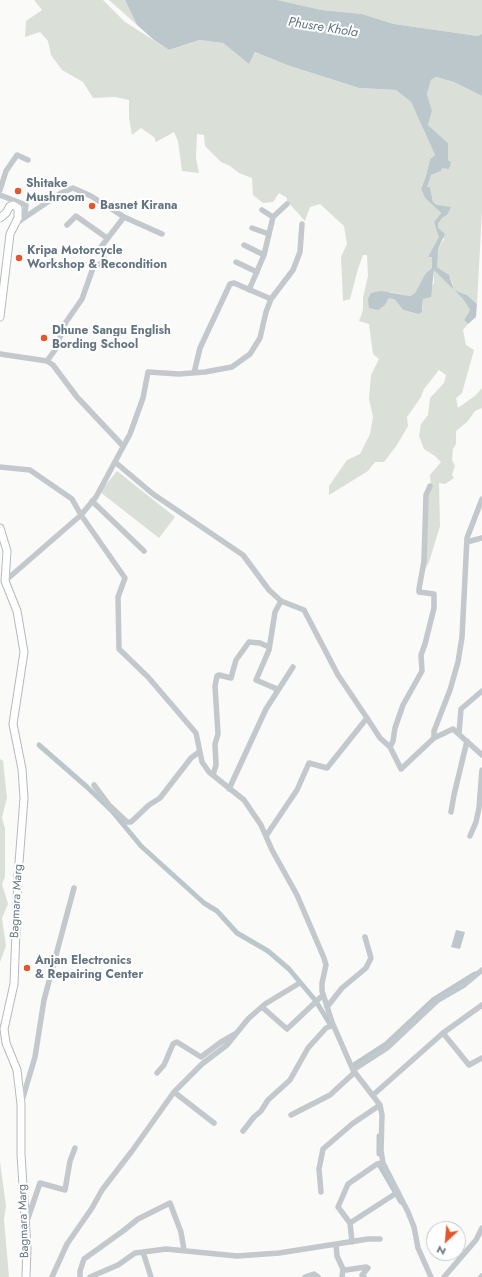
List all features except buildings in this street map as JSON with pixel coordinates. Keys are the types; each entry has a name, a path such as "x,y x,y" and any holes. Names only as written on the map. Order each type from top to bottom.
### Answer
{"main road":[{"path":"0,218 6,213 10,206 16,206 19,212 10,234 0,318"},
{"name":"Bagmara Marg","path":"0,528 7,551 5,581 17,611 24,652 13,724 22,769 24,798 18,876 14,984 4,1029 6,1043 17,1070 21,1104 27,1248 26,1277"}],"street":[{"path":"0,190 6,171 17,155 28,160"},
{"path":"15,224 61,193 73,188 91,196 124,217 162,234"},
{"path":"0,195 26,205 25,212 15,224"},
{"path":"249,290 264,255 273,217 287,204"},
{"path":"262,210 273,217"},
{"path":"67,225 76,216 106,238"},
{"path":"47,361 55,350 66,322 82,298 93,268 105,261 100,249 106,238 124,217"},
{"path":"5,581 81,515 92,501 115,462 137,416 148,372 179,374 232,367 250,354 260,338 266,312 271,299 293,270 300,252 302,224"},
{"path":"252,228 269,234"},
{"path":"244,245 264,255"},
{"path":"236,262 257,272"},
{"path":"194,373 200,348 230,284 234,283 271,299"},
{"path":"0,354 47,361 53,365 77,397 123,446"},
{"path":"115,462 153,494 243,555 268,590 281,602 304,610 338,675 380,738 390,747 401,768 434,738 453,729 468,740 482,755"},
{"path":"0,467 30,470 72,499 81,515 126,578 118,598 119,649 148,677 196,733 202,762 213,775 244,800 253,810 297,895 324,958 326,965 322,983 323,996 333,1025 354,1071 380,1105 382,1115 381,1151 383,1164 396,1193 408,1212 414,1227 418,1248 431,1277"},
{"path":"390,747 393,742 395,728 402,705 422,671 421,655 426,644 434,608 434,594 419,592 424,561 426,496 430,486"},
{"path":"434,738 434,731 450,690 462,637 467,542 482,499"},
{"path":"92,501 144,551"},
{"path":"467,542 482,538"},
{"path":"276,693 277,689 256,680 269,646 275,612 281,602"},
{"path":"213,775 216,765 215,744 218,734 215,686 217,676 219,675 231,678 236,660 249,642 253,641 269,646"},
{"path":"229,788 257,726 293,667"},
{"path":"459,733 461,709 482,692"},
{"path":"266,836 297,790 309,763 326,768 367,718"},
{"path":"452,812 454,795 468,740"},
{"path":"94,786 109,805 127,822 131,822 149,805 160,798 191,758 199,752"},
{"path":"470,836 476,822 479,808 482,770"},
{"path":"21,1104 35,1057 44,1000 74,888"},
{"path":"327,1007 342,988 366,968 371,958 365,937"},
{"path":"291,1115 330,1095 354,1071 387,1048 438,1000 464,985 482,970"},
{"path":"52,1277 67,1244 92,1208 102,1190 174,1092 202,1064 227,1045 262,1007 298,984"},
{"path":"262,1007 287,1028 323,996"},
{"path":"373,1095 443,1033 482,1005"},
{"path":"243,1131 272,1096 279,1092 290,1080 308,1048 326,1028 333,1025"},
{"path":"156,1073 164,1065 173,1044 177,1042 201,1057 229,1036 237,1033"},
{"path":"443,1033 469,1065 482,1058"},
{"path":"174,1092 214,1123"},
{"path":"321,1192 319,1169 323,1149 352,1124 380,1105"},
{"path":"25,1221 28,1218 40,1183 65,1190 70,1161 75,1148"},
{"path":"352,1242 350,1223 338,1207 348,1184 377,1164 383,1164"},
{"path":"350,1223 396,1193"},
{"path":"80,1277 80,1271 84,1259 138,1219 170,1203 181,1232 184,1250"},
{"path":"444,1277 476,1240 482,1228"},
{"path":"90,1277 118,1265 136,1253 143,1252 166,1249 237,1256 279,1253 380,1239"},
{"path":"336,1244 338,1256 343,1269 342,1277"},
{"path":"143,1252 151,1277"},
{"path":"343,1269 346,1270 366,1267 368,1268 362,1276 364,1277"},
{"path":"306,1277 314,1274 318,1277"}],"shaded area":[{"path":"34,0 103,0 125,22 169,50 199,40 223,43 249,64 255,52 287,65 359,88 396,90 411,102 435,155 430,159 421,189 425,198 441,213 434,222 440,237 428,257 432,257 432,268 425,274 415,293 410,296 390,292 385,305 389,298 395,300 403,310 417,314 423,309 423,299 434,283 434,269 463,299 470,310 464,320 468,324 463,330 466,345 474,350 462,393 456,398 458,408 476,395 482,388 482,408 475,411 467,422 456,431 456,444 453,449 452,460 455,466 452,475 454,478 445,484 439,483 440,526 429,562 424,571 427,496 431,488 430,475 441,462 424,449 419,436 421,424 428,415 430,398 444,383 446,375 439,370 424,389 421,397 407,417 408,426 397,445 384,462 375,462 368,471 329,495 329,486 347,460 360,454 370,434 373,417 369,399 371,375 379,359 373,354 369,324 359,321 363,310 363,298 368,276 367,255 363,255 350,299 343,301 341,257 347,244 344,226 320,204 310,207 305,221 287,201 287,198 279,193 273,202 263,203 253,195 252,178 239,173 230,166 221,162 205,146 204,135 197,134 196,158 199,173 182,171 178,141 174,132 156,142 154,137 141,128 132,135 129,118 129,100 115,97 93,98 83,82 62,70 51,55 48,41 40,32 25,37 26,21 42,10"},
{"path":"109,0 125,0 137,25 118,8"},
{"path":"277,0 482,0 482,34 478,36 394,24 362,14 322,10"},
{"path":"436,77 454,82 482,96 482,211 477,304 467,295 454,290 451,279 446,273 437,267 436,262 438,249 444,239 438,228 438,224 442,218 447,215 444,207 433,202 430,187 426,188 431,175 441,171 442,168 451,162 448,160 448,143 428,125 432,111 427,94 431,80"},
{"path":"117,471 175,517 159,538 100,492"},
{"path":"0,759 3,761 7,798 2,817 5,829 5,877 2,884 8,904 2,918 6,946 0,962"},
{"path":"0,1162 6,1206 4,1219 9,1277 0,1277"}],"water":[{"name":"Phusre Khola","path":"125,0 277,0 322,10 362,14 394,24 478,36 482,34 482,96 454,82 436,77 431,80 427,94 432,111 428,125 448,143 448,160 451,162 449,169 442,168 441,171 431,175 427,187 430,187 433,202 437,205 451,207 447,215 442,218 438,224 438,228 445,234 438,249 437,267 449,275 454,290 434,270 431,297 423,299 422,312 418,314 403,310 395,300 389,298 385,305 378,310 369,308 368,299 371,293 381,291 410,296 415,293 425,274 432,268 432,257 428,257 439,237 434,222 441,213 425,198 421,189 430,159 435,155 411,102 396,90 359,88 287,65 255,52 249,64 223,43 199,40 169,50 154,40 137,25"},
{"path":"454,290 467,295 477,304 476,317 468,324 464,320 470,310 463,299"},
{"path":"456,930 465,932 460,949 451,947"}],"waterway":[{"path":"39,745 112,811 141,846 204,903 217,911 237,933 268,951 289,969 315,1000"},
{"path":"355,1064 386,1044 433,1000 475,974"},
{"path":"317,1003 330,1024"},
{"path":"379,1136 379,1154"},
{"path":"380,1166 401,1202"}],"place":[{"name":"Shitake Mushroom","path":"18,191"},
{"name":"Basnet Kirana","path":"92,206"},
{"name":"Kripa Motorcycle Workshop & Recondition","path":"19,258"},
{"name":"Dhune Sangu English Bording School","path":"44,338"},
{"name":"Anjan Electronics & Repairing Center","path":"27,968"}]}
